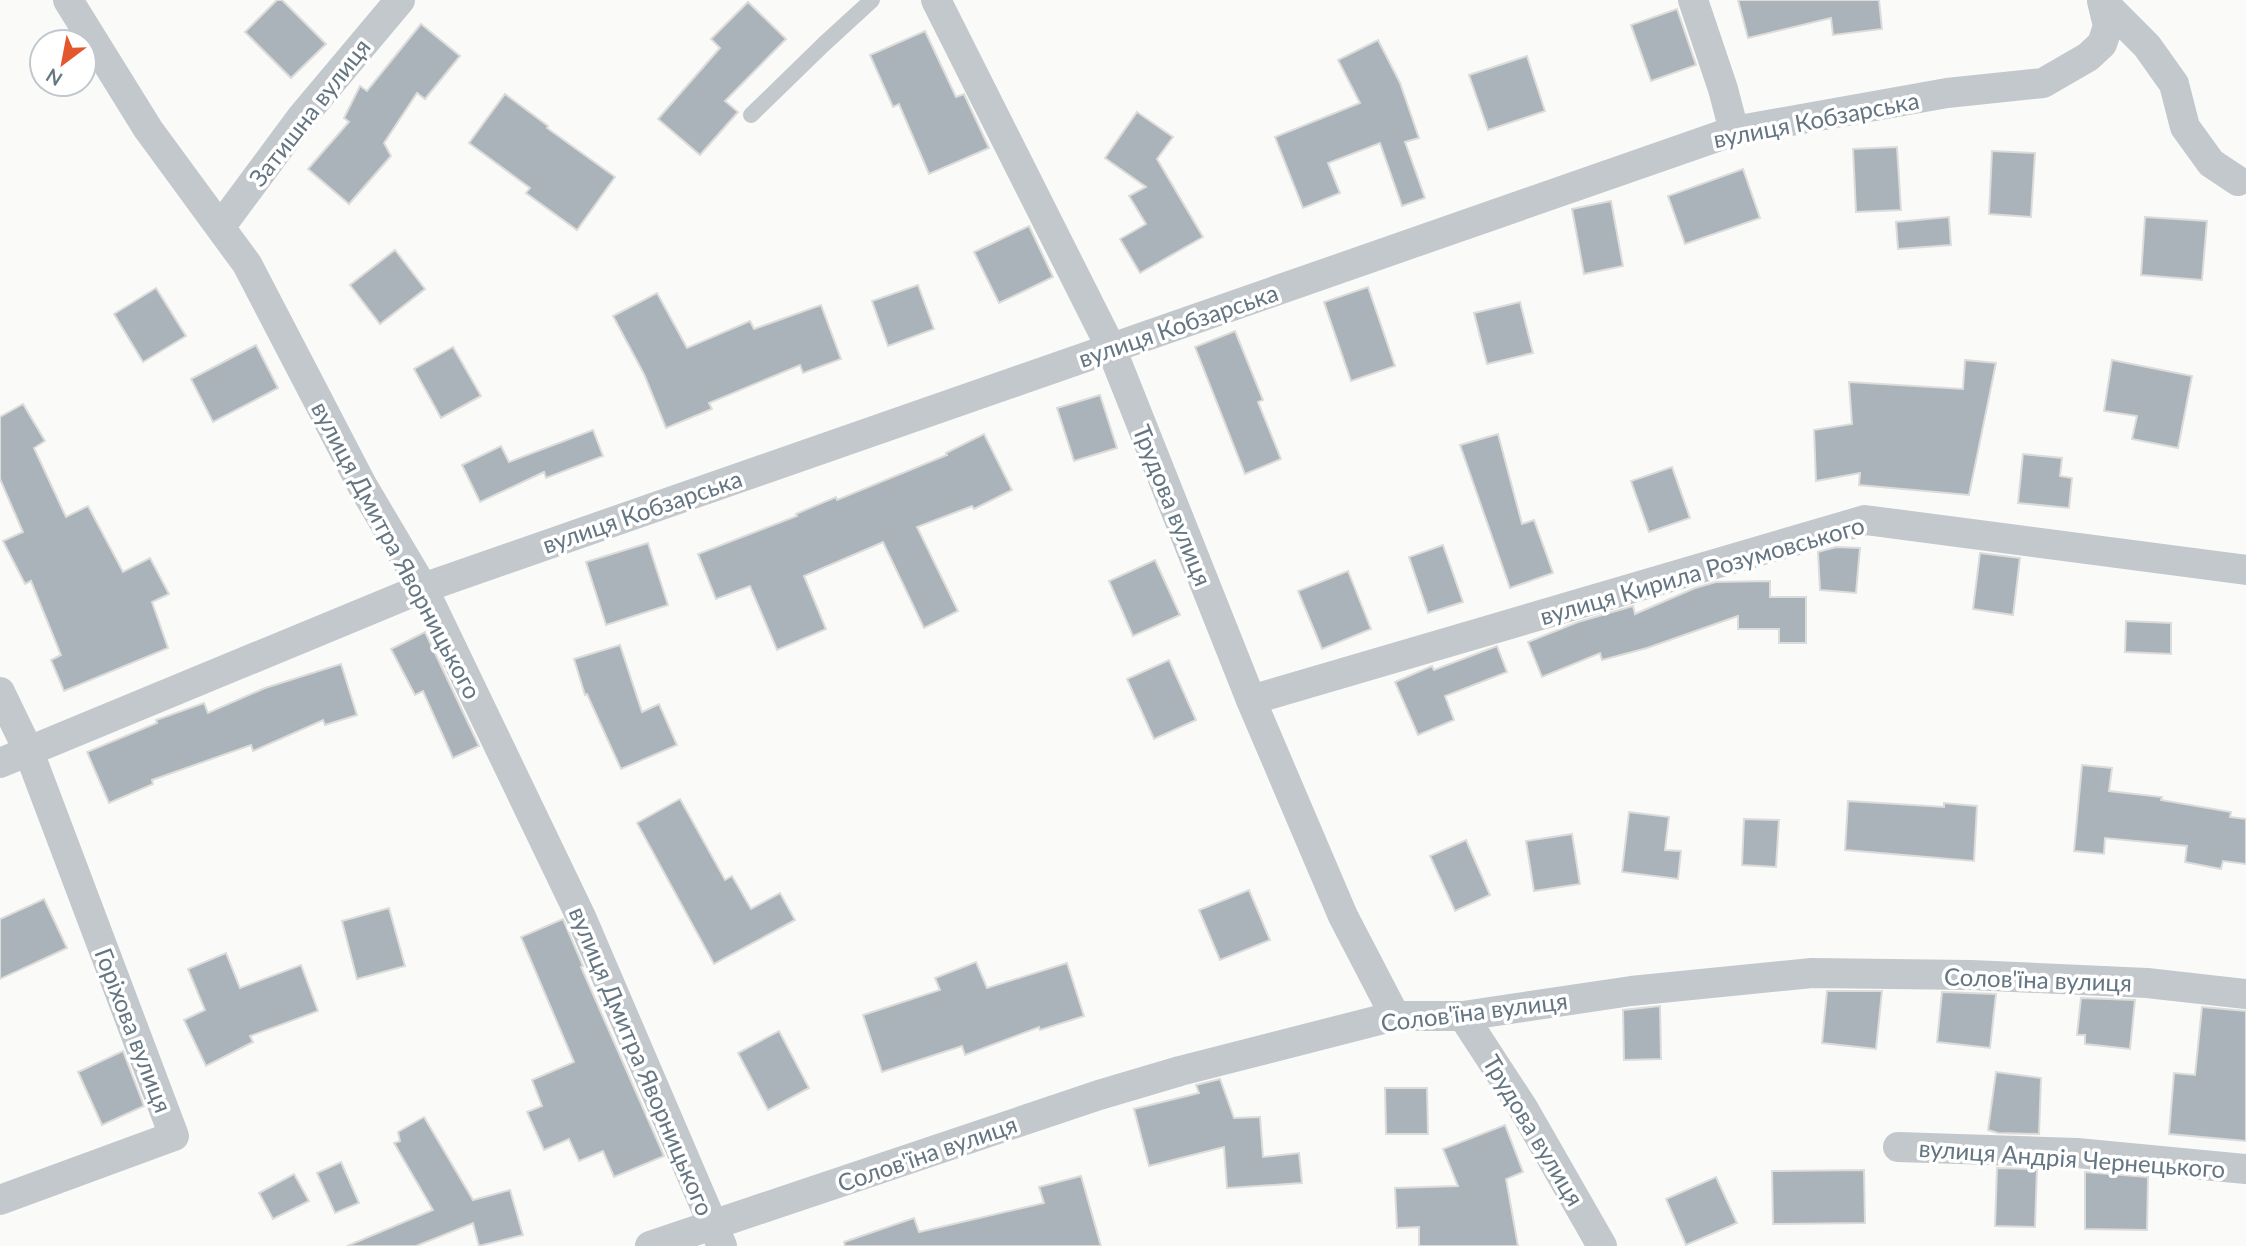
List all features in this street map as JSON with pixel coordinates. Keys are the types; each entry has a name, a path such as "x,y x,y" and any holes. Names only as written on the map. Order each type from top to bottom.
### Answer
{"street":[{"name":"вулиця Дмитра Яворницького","path":"68,0 148,128 247,264 362,485 423,588 581,917 718,1236"},
{"name":"Затишна вулиця","path":"221,226 301,118 401,0"},
{"name":"Трудова вулиця","path":"936,0 1111,348 1251,700 1343,916 1395,1016"},
{"path":"1693,0 1734,131"},
{"name":"вулиця Кобзарська","path":"0,763 423,588 1734,131 1947,93 2043,83 2088,57 2102,44 2108,26 2102,1"},
{"name":"вулиця Кобзарська","path":"2102,1 2147,46 2174,84 2185,127 2211,163 2242,183"},
{"name":"вулиця Кирила Розумовського","path":"1251,700 1865,520 2246,569"},
{"path":"0,692 29,752"},
{"name":"Горіхова вулиця","path":"0,1200 174,1136 29,752"},
{"name":"Солов'їна вулиця","path":"650,1246 718,1236 1099,1095 1180,1071 1395,1016 1463,1016 1631,991 1812,973 1971,975 2134,982 2246,994"},
{"name":"Трудова вулиця","path":"1463,1016 1523,1108 1602,1246"},
{"name":"вулиця Андрія Чернецького","path":"1898,1147 2077,1153 2246,1169"}],"lane":[{"path":"751,115 872,0"}],"building":[{"path":"277,0 282,0 326,44 291,78 245,32"},
{"path":"1738,0 1879,0 1882,29 1833,35 1831,18 1748,38"},
{"path":"748,2 786,39 725,101 738,112 700,155 658,119 720,48 711,39"},
{"path":"1677,9 1696,65 1651,81 1631,25"},
{"path":"421,24 460,56 425,99 417,93 384,143 391,156 349,204 308,169 349,122 344,118 360,86 367,91"},
{"path":"925,31 956,97 964,94 989,148 929,174 899,104 893,107 870,55"},
{"path":"1378,40 1400,83 1419,138 1405,142 1425,198 1402,206 1380,143 1328,163 1340,193 1303,208 1275,137 1360,103 1338,60"},
{"path":"1527,56 1545,111 1488,130 1469,75"},
{"path":"505,94 615,177 577,230 526,193 530,188 469,143"},
{"path":"1137,112 1173,137 1157,159 1203,237 1140,273 1120,239 1146,224 1129,196 1146,187 1105,158"},
{"path":"1897,147 1901,210 1856,212 1853,149"},
{"path":"1992,151 2035,153 2031,217 1989,214"},
{"path":"1743,169 1760,218 1685,244 1668,196"},
{"path":"1611,201 1623,266 1584,274 1572,209"},
{"path":"1949,217 1951,245 1898,249 1896,222"},
{"path":"2145,217 2207,221 2202,280 2141,275"},
{"path":"1029,226 1053,277 999,303 974,252"},
{"path":"395,250 425,289 380,324 350,285"},
{"path":"918,285 934,329 888,346 872,301"},
{"path":"1368,287 1395,366 1351,381 1324,302"},
{"path":"156,288 186,336 143,362 114,314"},
{"path":"657,293 687,348 750,321 754,329 821,305 841,359 803,373 800,365 709,403 712,409 666,428 644,374 613,316"},
{"path":"1520,302 1533,353 1487,364 1474,313"},
{"path":"1235,331 1263,400 1258,402 1281,459 1245,474 1195,347"},
{"path":"256,345 278,388 213,422 191,379"},
{"path":"453,347 481,396 441,418 414,369"},
{"path":"1965,360 1996,363 1969,495 1859,485 1860,473 1816,481 1814,430 1852,424 1849,382 1963,389"},
{"path":"2112,360 2192,376 2178,448 2132,439 2137,416 2104,411"},
{"path":"1100,395 1117,448 1074,461 1057,408"},
{"path":"23,404 45,441 34,448 66,517 88,506 123,572 150,558 169,594 152,602 168,648 64,691 51,660 61,655 31,581 25,584 3,541 23,532 0,479 0,417"},
{"path":"593,430 603,456 546,478 544,472 480,502 462,465 501,446 509,462"},
{"path":"984,434 1012,490 974,509 972,506 917,527 958,611 924,628 883,542 804,576 826,629 777,650 750,586 716,599 698,554 947,455 946,453"},
{"path":"1498,434 1522,524 1534,520 1553,573 1510,588 1460,445"},
{"path":"2023,454 2062,458 2060,476 2072,478 2069,508 2018,503"},
{"path":"1672,467 1690,518 1649,532 1631,481"},
{"path":"648,543 668,605 606,625 586,562"},
{"path":"1443,545 1463,602 1428,613 1409,557"},
{"path":"1836,547 1860,548 1856,593 1820,590 1818,552"},
{"path":"1980,553 2020,558 2013,615 1973,609"},
{"path":"1155,560 1180,615 1133,636 1109,581"},
{"path":"1348,571 1371,629 1322,649 1298,591"},
{"path":"1770,581 1770,597 1806,597 1806,643 1779,643 1779,629 1738,629 1738,616 1647,648 1602,660 1600,653 1542,677 1528,642 1578,622 1633,606 1635,614 1695,588 1716,582"},
{"path":"2126,621 2171,623 2171,654 2125,652"},
{"path":"425,632 479,746 453,758 423,691 415,695 391,649"},
{"path":"620,645 642,712 659,704 677,745 621,769 587,694 585,695 574,659"},
{"path":"1497,646 1507,672 1445,696 1454,720 1418,735 1395,682 1432,666 1434,670"},
{"path":"1169,660 1196,720 1154,739 1127,679"},
{"path":"341,664 357,715 325,725 323,720 253,751 251,745 152,780 153,784 109,803 87,752 157,723 156,720 204,703 208,713 265,688"},
{"path":"2082,765 2112,768 2109,791 2162,797 2161,800 2231,812 2230,817 2246,819 2246,864 2223,861 2221,869 2185,862 2187,846 2105,838 2104,854 2074,851"},
{"path":"680,799 725,880 732,876 751,909 780,893 795,920 714,964 637,823"},
{"path":"1848,801 1944,807 1944,803 1977,806 1974,861 1845,850"},
{"path":"1629,812 1669,817 1665,850 1681,851 1678,879 1622,872"},
{"path":"1744,819 1779,820 1776,867 1742,865"},
{"path":"1572,834 1580,884 1534,891 1526,841"},
{"path":"1466,840 1490,895 1455,911 1430,856"},
{"path":"1249,890 1270,940 1220,960 1199,910"},
{"path":"44,899 67,948 0,979 0,919"},
{"path":"389,908 405,966 357,979 342,921"},
{"path":"563,919 583,966 581,967 664,1156 614,1177 603,1151 579,1161 569,1139 544,1150 527,1112 542,1106 532,1080 574,1062 521,937"},
{"path":"226,953 240,988 301,965 318,1011 250,1036 253,1042 206,1066 184,1020 205,1010 188,969"},
{"path":"976,962 987,988 1067,963 1084,1016 1040,1030 1039,1027 965,1055 962,1046 882,1072 863,1015 940,990 935,978"},
{"path":"1827,991 1882,991 1876,1049 1822,1043"},
{"path":"1942,992 1996,994 1990,1048 1937,1042"},
{"path":"2081,998 2135,1000 2130,1049 2085,1044 2085,1035 2077,1035"},
{"path":"1660,1006 1661,1059 1624,1060 1623,1010"},
{"path":"2202,1007 2246,1011 2246,1141 2169,1134 2174,1073 2195,1075"},
{"path":"779,1031 809,1088 768,1110 738,1053"},
{"path":"123,1051 144,1106 102,1125 78,1072"},
{"path":"1996,1072 2041,1078 2039,1134 1998,1133 1988,1130"},
{"path":"1220,1079 1234,1118 1260,1117 1263,1157 1299,1153 1302,1183 1227,1188 1224,1147 1149,1166 1134,1109 1199,1093 1196,1085"},
{"path":"1385,1088 1427,1088 1428,1134 1386,1134"},
{"path":"424,1117 473,1200 510,1190 523,1235 479,1246 473,1223 416,1246 347,1246 433,1210 394,1143 400,1141 398,1132"},
{"path":"1505,1125 1523,1172 1506,1179 1518,1246 1419,1246 1419,1227 1397,1228 1395,1188 1458,1186 1443,1149"},
{"path":"341,1162 359,1203 335,1213 317,1173"},
{"path":"1997,1168 2037,1169 2035,1227 1995,1226"},
{"path":"1864,1170 1865,1223 1773,1224 1772,1171"},
{"path":"2085,1172 2148,1177 2147,1230 2085,1229"},
{"path":"294,1174 309,1201 273,1219 259,1193"},
{"path":"1081,1176 1101,1246 845,1246 844,1242 914,1218 919,1232 1044,1203 1039,1187"},
{"path":"1716,1177 1737,1223 1686,1245 1666,1199"}]}
